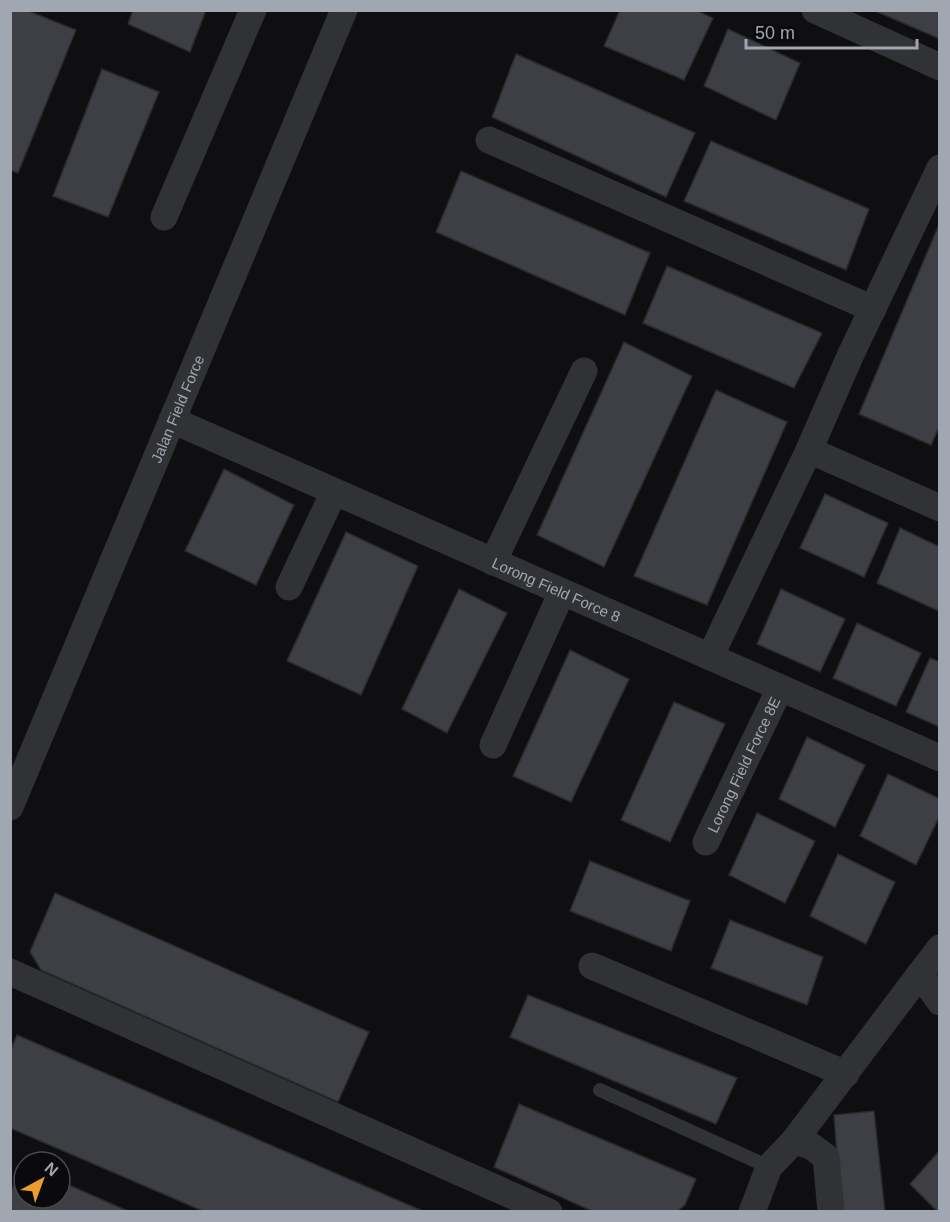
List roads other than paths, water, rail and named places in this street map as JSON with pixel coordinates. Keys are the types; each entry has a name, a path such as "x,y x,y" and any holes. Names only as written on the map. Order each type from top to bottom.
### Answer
{"street":[{"path":"164,218 253,10"},
{"name":"Jalan Field Force","path":"10,807 344,10"},
{"path":"815,10 939,67"},
{"path":"489,140 873,309"},
{"path":"710,657 810,450 939,168"},
{"path":"493,562 584,370"},
{"name":"Lorong Field Force 8","path":"172,420 939,759"},
{"path":"810,450 939,508"},
{"path":"289,587 334,492"},
{"path":"493,746 562,592"},
{"name":"Lorong Field Force 8E","path":"706,842 780,688"},
{"path":"752,1212 769,1167 794,1142 939,948"},
{"path":"592,966 846,1074"},
{"path":"10,972 549,1212"},
{"path":"920,974 939,1002"},
{"path":"794,1142 811,1146 826,1157 831,1212"}],"lane":[{"path":"600,1090 769,1167"}]}
